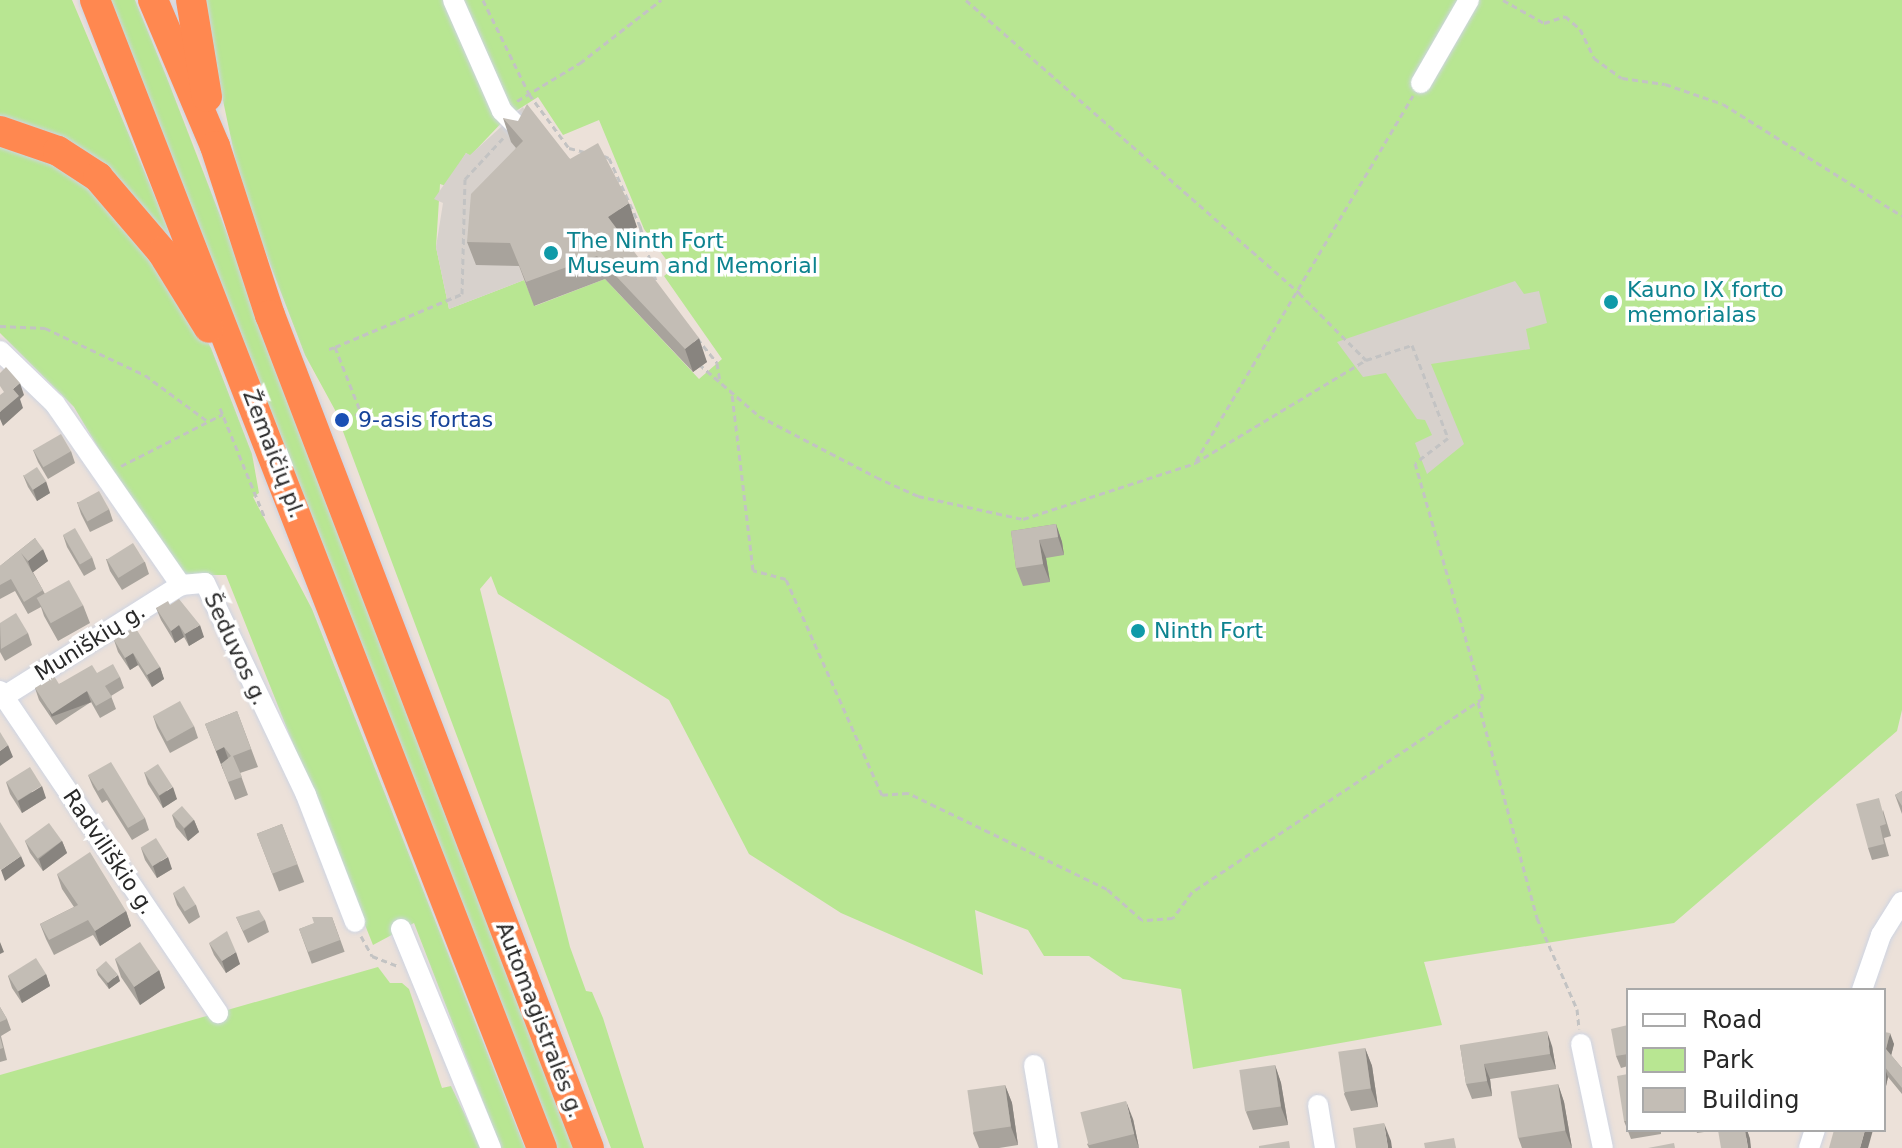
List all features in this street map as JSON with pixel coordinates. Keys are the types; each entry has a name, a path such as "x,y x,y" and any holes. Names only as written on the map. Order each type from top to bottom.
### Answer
{"highway":[{"name":"Žemaičių pl.","path":"95,0 449,910"},
{"name":"Žemaičių pl.","path":"153,0 215,146 275,329 491,893"},
{"path":"191,0 215,146"},
{"path":"0,131 58,151 98,177 162,252 250,395"},
{"name":"Automagistralės g.","path":"491,893 589,1148"},
{"name":"Automagistralės g.","path":"449,910 542,1148"}],"street":[{"path":"453,0 502,111 519,128"},
{"path":"1421,83 1469,0"},
{"name":"Šeduvos g.","path":"0,351 55,404 181,585 205,583 306,795 355,922"},
{"name":"Muniškių g.","path":"1,696 181,585"},
{"name":"Radviliškio g.","path":"1,696 218,1013"},
{"path":"1863,988 1881,935 1902,903"},
{"path":"401,929 491,1148"},
{"path":"1581,1044 1603,1148"},
{"path":"1034,1065 1048,1148"},
{"path":"1318,1105 1325,1148"}],"path":[{"path":"483,0 529,94 569,148 609,158 666,296"},
{"path":"529,94 580,63 661,0"},
{"path":"966,0 1299,293 1366,360"},
{"path":"1503,0 1544,23 1565,16 1580,29 1594,58 1622,78 1665,84 1723,104 1836,179 1902,216"},
{"path":"1195,463 1299,293 1421,83"},
{"path":"329,349 462,294 465,179 519,128"},
{"path":"0,326 45,328 145,375 206,420"},
{"path":"691,330 717,363 720,383"},
{"path":"691,354 759,416 876,477 918,496 1008,518 1053,513 1195,463 1366,360 1412,345 1448,438 1415,463 1483,698 1192,892 1173,918 1142,920 1107,889 908,793 882,795 786,579 753,570 732,393"},
{"path":"335,347 361,413 342,420"},
{"path":"220,408 264,516"},
{"path":"103,475 223,414"},
{"path":"1478,702 1537,918 1577,1009 1581,1044"},
{"path":"355,922 369,952 383,959"}],"green space":[{"path":"0,0 72,0 181,258 149,225 0,125"},
{"path":"110,0 135,0 167,78 580,1148 555,1148"},
{"path":"202,0 1902,0 1902,710 1897,731 1674,923 1424,962 1442,1025 1193,1069 1181,989 1123,979 1089,956 1044,956 1028,930 975,910 983,975 841,913 749,854 669,700 498,594 491,576 480,589 570,947 586,991 592,992 603,1018 644,1148 611,1148 335,410 305,355 242,191","holes":["538,97 563,135 599,120 644,229 673,269 664,276 722,359 699,379 605,279 535,306 524,280 449,309 436,247 440,184 446,186 466,153 470,156 508,116"]},
{"path":"0,138 89,178 180,293 211,348 252,454 259,493 253,497 312,609 525,1148 501,1148 414,923 373,945 226,575 174,575 74,407 0,333"},
{"path":"378,967 390,983 402,983 409,989 442,1088 451,1086 481,1148 0,1148 0,1075"}],"shaded area":[{"path":"523,107 532,124 519,266 524,280 449,309 436,247 443,203 434,199 466,153 470,155"},
{"path":"1515,281 1524,294 1539,291 1547,323 1526,329 1530,349 1431,364 1464,444 1427,474 1415,443 1432,435 1425,420 1417,419 1386,373 1363,377 1337,342"}],"building":[{"name":"The Ninth Fort Museum and Memorial","path":"527,104 570,159 598,143 629,203 608,217 699,338 685,349 597,256 526,282 510,243 467,242 471,194 523,141 503,118 518,121"},
{"path":"6,367 20,383 13,389 19,396 0,412 0,395 4,392 0,386 0,373"},
{"path":"61,434 71,451 43,467 33,450"},
{"path":"37,467 46,481 33,490 24,476"},
{"path":"99,491 109,509 87,521 77,503"},
{"path":"1056,524 1058,537 1039,540 1043,564 1016,568 1011,531"},
{"path":"75,528 92,557 80,564 63,535"},
{"path":"35,538 43,549 28,561 21,553 43,590 24,602 11,579 0,585 0,566"},
{"path":"133,543 145,562 118,578 107,559"},
{"path":"69,580 83,605 51,623 37,598"},
{"path":"179,599 200,625 185,634 179,625 171,631 156,608"},
{"path":"16,613 28,633 1,649 0,623"},
{"path":"135,627 160,667 147,675 133,653 125,658 114,640"},
{"path":"113,664 120,677 105,686 112,697 96,706 87,691 52,714 35,688 54,676 59,684 92,665 97,673"},
{"path":"180,701 194,726 167,741 153,716"},
{"path":"237,711 251,749 233,756 242,777 228,782 221,764 231,756 224,747 216,751 205,724"},
{"path":"0,732 8,745 0,751"},
{"path":"111,762 145,818 128,828 103,788 98,791 88,775"},
{"path":"158,764 173,787 159,795 145,773"},
{"path":"30,767 42,786 18,800 6,782"},
{"path":"1902,791 1902,806 1895,795"},
{"path":"1879,798 1886,824 1880,826 1884,844 1868,848 1856,804"},
{"path":"182,806 194,820 184,828 172,815"},
{"path":"0,822 21,856 1,870 0,869"},
{"path":"49,823 62,841 38,858 25,841"},
{"path":"282,824 297,864 272,874 257,834"},
{"path":"156,838 168,857 152,866 141,848"},
{"path":"90,852 126,911 95,931 88,920 49,940 40,924 78,905 57,874"},
{"path":"184,886 196,905 185,912 173,893"},
{"path":"259,910 265,920 243,931 236,917"},
{"path":"312,917 332,917 340,940 308,952 299,929 314,923"},
{"path":"227,931 236,952 222,961 209,943"},
{"path":"140,942 159,970 134,987 115,959"},
{"path":"36,958 46,974 18,992 8,975"},
{"path":"106,961 118,975 108,983 96,970"},
{"path":"0,1007 7,1019 0,1022"},
{"path":"1626,1025 1626,1054 1616,1056 1611,1029"},
{"path":"1547,1031 1550,1054 1484,1064 1487,1081 1466,1084 1460,1045"},
{"path":"1365,1048 1371,1089 1344,1092 1338,1052"},
{"path":"1886,1049 1902,1068 1902,1088 1886,1068"},
{"path":"1275,1065 1281,1107 1245,1112 1239,1070"},
{"path":"1626,1074 1626,1121 1624,1121 1617,1076"},
{"path":"1558,1084 1565,1130 1518,1138 1511,1092"},
{"path":"1005,1085 1011,1127 973,1132 967,1090"},
{"path":"1126,1101 1134,1134 1089,1145 1080,1112"},
{"path":"1384,1123 1388,1148 1356,1148 1353,1128"},
{"path":"1718,1132 1745,1132 1748,1148 1721,1148"},
{"path":"1833,1132 1864,1132 1860,1148 1829,1148"},
{"path":"1454,1138 1456,1148 1425,1148 1424,1143"},
{"path":"1289,1141 1290,1148 1259,1148 1259,1146"},
{"path":"1674,1143 1675,1148 1648,1148"}],"place":[{"name":"The Ninth Fort Museum and Memorial","path":"551,253"},
{"name":"Kauno IX forto memorialas","path":"1611,302"},
{"name":"9-asis fortas","path":"342,420"},
{"name":"Ninth Fort","path":"1138,631"}]}
